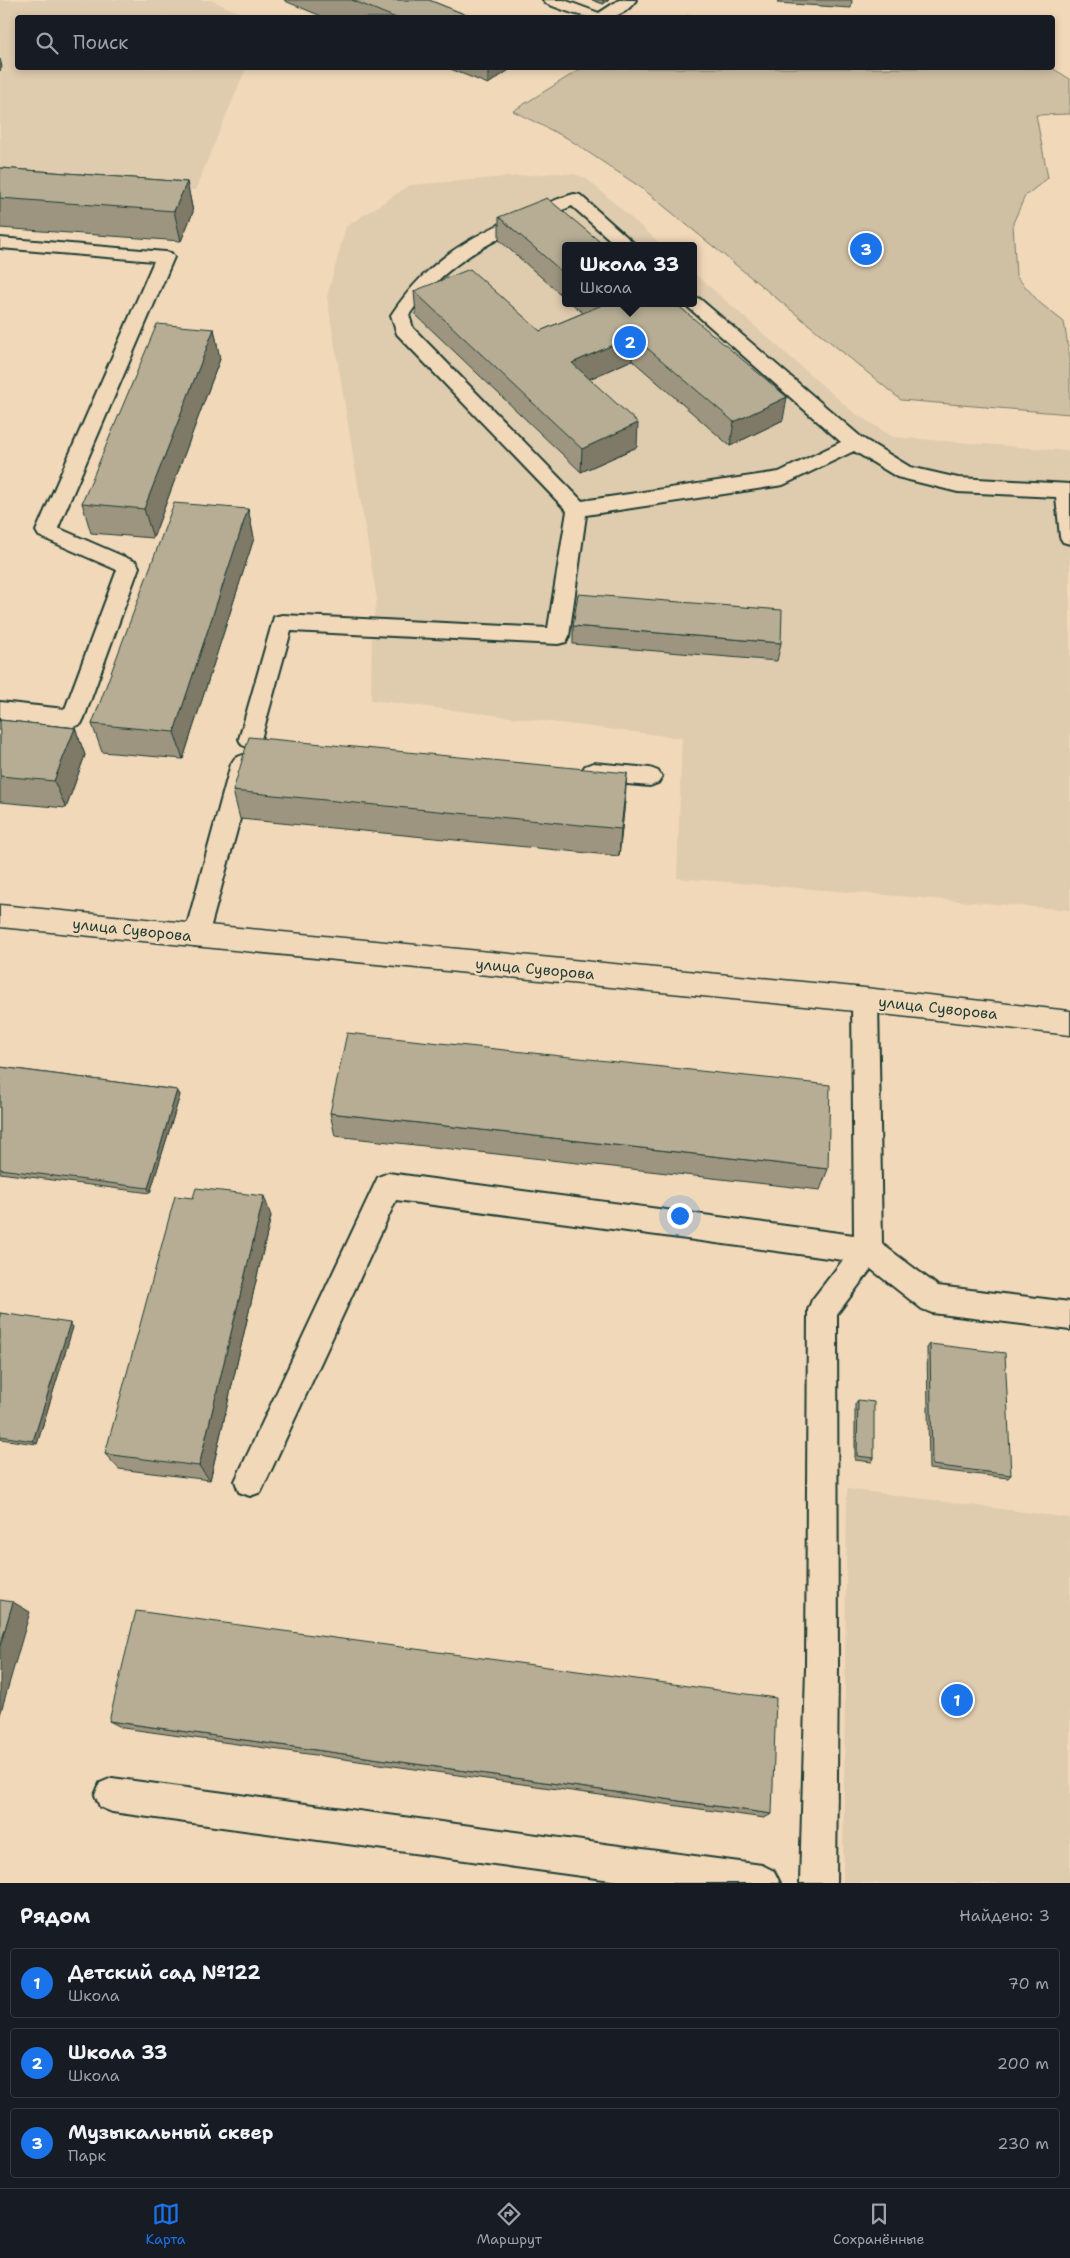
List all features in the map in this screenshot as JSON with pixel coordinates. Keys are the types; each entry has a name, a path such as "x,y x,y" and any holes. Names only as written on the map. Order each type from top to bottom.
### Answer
{"main road":[{"name":"улица Суворова","path":"0,916 865,1000 1070,1023"}],"lane":[{"path":"550,0 603,15"},
{"path":"608,15 629,0"},
{"path":"577,509 404,330 400,315 411,296 446,263 481,238 574,199 623,242"},
{"path":"0,243 165,257 46,531 128,567 73,718 0,711"},
{"path":"697,306 855,443 904,472 958,485 1067,491 1070,537"},
{"path":"577,509 783,478 855,443"},
{"path":"196,936 260,740 282,623 558,636 577,509"},
{"path":"572,770 650,778"},
{"path":"818,1883 822,1668 822,1310 868,1250 865,1000"},
{"path":"250,1480 388,1186 868,1250 932,1299 1070,1316"},
{"path":"112,1796 762,1883"}],"shaded area":[{"path":"0,0 211,0 244,15 15,15 15,70 245,70 195,190 0,176"},
{"path":"579,70 1055,70 1070,79 1070,114 1036,115 1048,178 1025,196 1013,223 1016,276 1040,303 1064,322 1070,358 1070,414 901,400 643,189 567,138 513,111"},
{"path":"556,173 573,174 586,178 658,242 562,242 562,307 697,307 697,276 853,412 893,437 1070,451 1070,910 677,878 682,738 371,700 372,627 377,600 327,297 346,227 410,185"},
{"path":"847,1489 1070,1518 1070,1883 843,1883"}],"building":[{"path":"352,0 429,0 466,15 389,15"},
{"path":"0,168 187,182 174,211 0,198"},
{"path":"547,198 600,242 562,242 562,272 499,217"},
{"path":"470,269 540,331 597,307 680,307 787,397 734,422 633,336 572,363 638,423 582,449 414,291"},
{"path":"157,324 214,329 144,509 82,503"},
{"path":"174,503 248,509 174,732 92,724"},
{"path":"578,594 782,610 781,643 573,626"},
{"path":"0,720 75,728 54,781 0,776"},
{"path":"249,737 627,773 621,829 233,791"},
{"path":"347,1033 830,1085 828,1169 330,1113"},
{"path":"0,1067 177,1090 148,1188 0,1169"},
{"path":"196,1188 264,1196 199,1466 105,1454 175,1196 193,1198"},
{"path":"0,1313 70,1323 33,1441 0,1436"},
{"path":"930,1344 1005,1353 1011,1475 932,1465"},
{"path":"858,1400 874,1402 874,1458 857,1456"},
{"path":"0,1600 13,1602 0,1646"},
{"path":"136,1611 776,1698 772,1814 109,1721"}],"place":[{"name":"Музыкальный сквер","path":"866,249"},
{"name":"Школа 33","path":"630,342"},
{"name":"Детский сад №122","path":"957,1700"}]}
